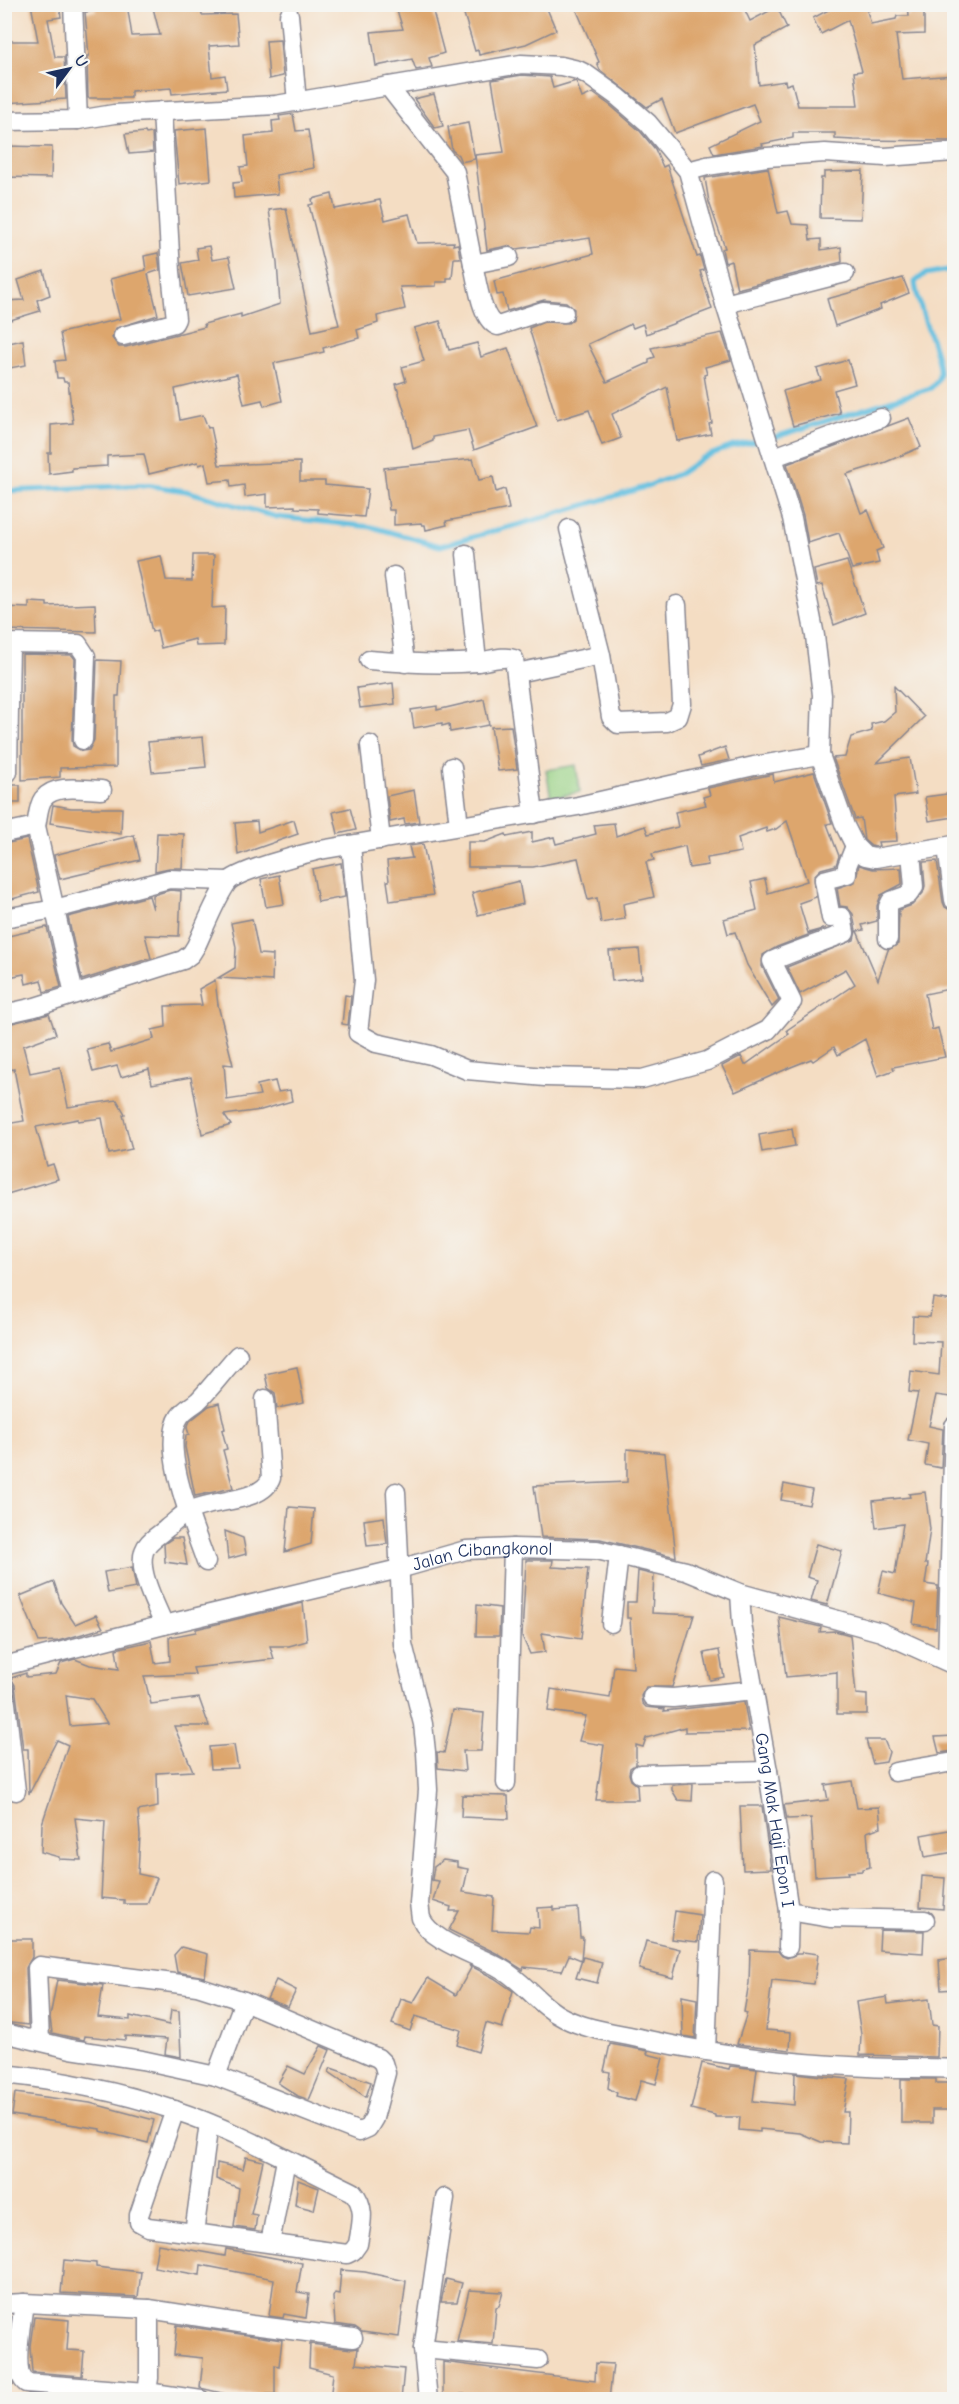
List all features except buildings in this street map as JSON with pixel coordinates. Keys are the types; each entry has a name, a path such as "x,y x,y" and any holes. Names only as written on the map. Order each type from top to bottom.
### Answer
{"street":[{"path":"73,4 78,120"},
{"path":"289,15 297,102"},
{"path":"4,121 78,120 162,111 297,102 521,64 570,67 586,74 618,97 648,123 688,171 725,304 792,518 815,636 822,695 820,755 845,826 855,846 865,856 875,858 951,846 954,900"},
{"path":"388,86 455,172 486,315 493,324 498,326 543,311 564,313"},
{"path":"123,336 174,323 176,320 171,279 162,111"},
{"path":"688,171 767,157 825,153 885,157 954,152"},
{"path":"474,264 509,257"},
{"path":"725,304 845,273"},
{"path":"773,454 881,418"},
{"path":"569,529 601,655 611,717 618,724 667,722 678,717 682,704 677,605"},
{"path":"466,554 477,662"},
{"path":"394,576 405,663"},
{"path":"4,776 8,772 7,643 78,644 81,647 86,656 83,740"},
{"path":"517,673 601,655"},
{"path":"369,660 405,663 477,662 511,657 516,662 534,814"},
{"path":"370,745 381,840"},
{"path":"4,918 55,909 169,879 228,881 295,856 320,850 534,814 621,797 754,766 820,755"},
{"path":"452,767 459,825"},
{"path":"74,994 36,826 41,804 50,793 63,789 102,790"},
{"path":"4,832 36,826"},
{"path":"351,845 364,980 358,1033 376,1042 431,1055 466,1070 545,1077 631,1079 642,1079 707,1061 768,1030 792,1002 772,961 800,948 822,943 845,933 842,917 831,918 824,880 847,874 855,846"},
{"path":"888,939 888,907 894,899 911,893 914,887 910,852"},
{"path":"4,1014 35,1007 183,960 196,946 228,881"},
{"path":"206,1562 179,1479 173,1432 181,1414 197,1401 237,1355"},
{"path":"164,1624 142,1568 143,1556 148,1544 189,1511 219,1501 254,1495 269,1486 271,1478 265,1399"},
{"path":"951,1663 954,1429"},
{"path":"396,1492 403,1644 423,1724 426,1752 428,1790 419,1904 421,1918 429,1929 438,1937 501,1968 521,1983 547,2008 581,2025 747,2058 870,2067 954,2069"},
{"path":"506,1783 513,1548"},
{"name":"Jalan Cibangkonol","path":"4,1666 164,1624 399,1569 435,1557 466,1550 513,1548 597,1551 686,1571 740,1593 881,1632 951,1663"},
{"path":"611,1623 619,1555"},
{"name":"Gang Mak Haji Epon I","path":"740,1593 742,1624 768,1771 789,1911 830,1918 925,1920"},
{"path":"4,1686 16,1791"},
{"path":"652,1697 673,1698 754,1690"},
{"path":"895,1772 954,1762"},
{"path":"640,1774 768,1771"},
{"path":"706,2051 713,1880"},
{"path":"788,1947 789,1911"},
{"path":"4,2033 71,2049 142,2060 216,2076 359,2132 368,2128 374,2118 386,2073 383,2063 378,2058 244,2001 197,1986 39,1966 37,1968 40,2041"},
{"path":"216,2076 244,2001"},
{"path":"4,2074 86,2085 175,2110 209,2123 353,2192 358,2198 362,2213 358,2244 353,2251 347,2254 148,2227 139,2222 139,2215 175,2110"},
{"path":"194,2233 209,2123"},
{"path":"270,2243 286,2160"},
{"path":"428,2400 423,2349 445,2198"},
{"path":"4,2304 24,2302 149,2309 353,2338"},
{"path":"24,2302 18,2367 22,2380 26,2384 110,2394 147,2392 201,2400"},
{"path":"147,2392 150,2378 149,2309"},
{"path":"423,2349 538,2360"}],"green space":[{"path":"576,765 580,792 551,798 546,770"}],"waterway":[{"path":"772,438 931,388 936,383 939,368 915,282 925,274 954,269"},
{"path":"4,491 146,485 186,491 277,517 372,527 440,546 642,488 679,474 702,458 733,446 763,440"}]}
